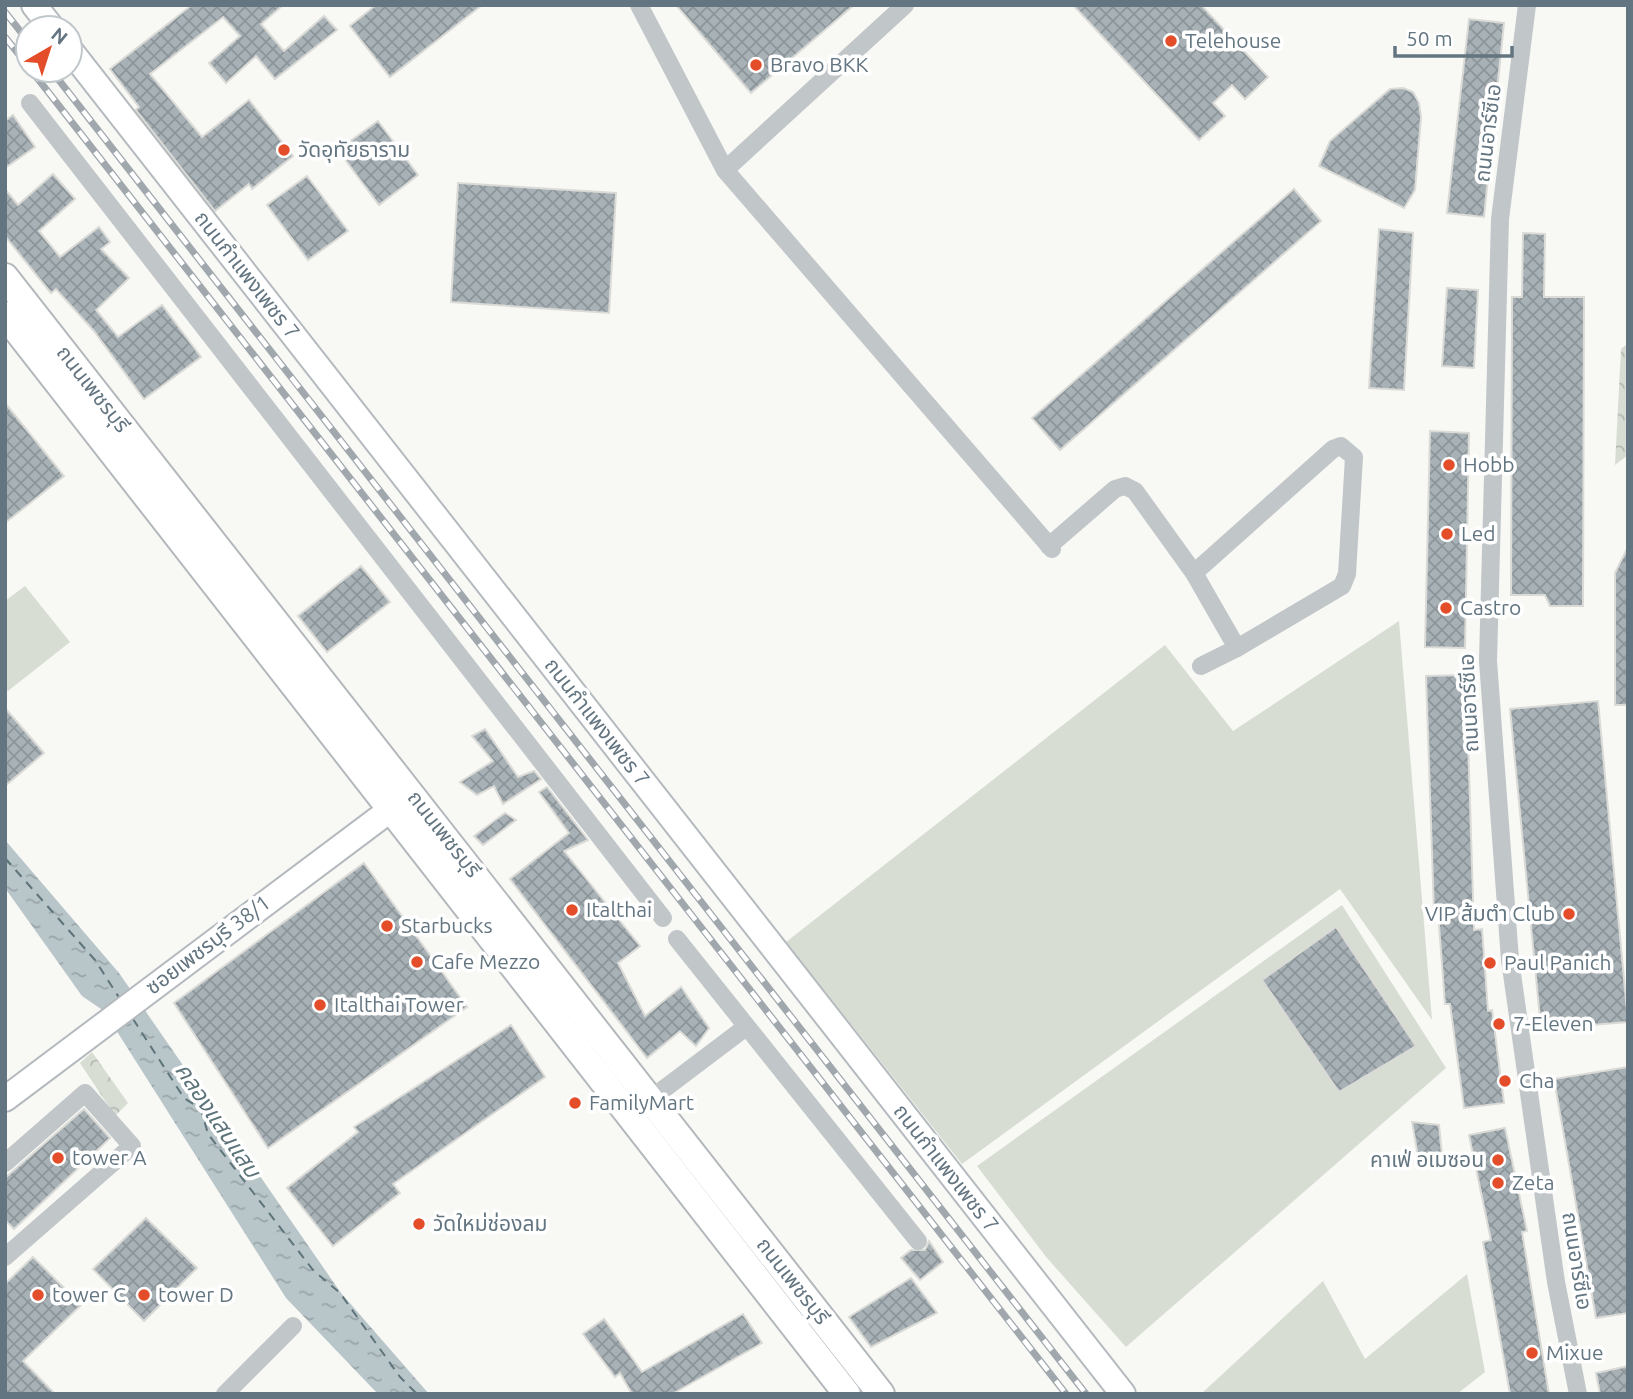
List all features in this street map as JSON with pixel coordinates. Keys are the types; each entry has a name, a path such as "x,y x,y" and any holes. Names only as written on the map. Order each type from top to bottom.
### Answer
{"main road":[{"name":"ถนนเพชรบุรี","path":"5,277 39,339 390,810 847,1394"},
{"name":"ถนนเพชรบุรี","path":"5,314 39,339 416,799 881,1394"},
{"path":"639,1128 657,1105"}],"street":[{"path":"639,5 725,170 1051,547 1115,488 1125,486 1135,491 1149,506 1194,573 1237,648"},
{"path":"725,170 905,5"},
{"name":"ถนนอาร์ซีเอ","path":"1527,5 1500,219 1488,661 1510,960 1556,1282 1578,1394"},
{"name":"ถนนกำแพงเพชร 7","path":"84,68 1123,1394"},
{"path":"30,103 663,918"},
{"path":"1194,573 1333,449 1341,446 1349,450 1354,457 1347,574 1342,586 1237,648 1201,666"},
{"name":"ซอยเพชรบุรี 38/1","path":"5,1098 390,810 416,799"},
{"path":"677,939 918,1241"},
{"path":"657,1105 746,1027"},
{"path":"5,1163 85,1093 132,1146 9,1247"},
{"path":"225,1394 293,1326"}],"green space":[{"path":"1628,343 1628,455 1615,465 1621,349"},
{"path":"25,586 70,642 8,691 5,688 5,601"},
{"path":"1399,621 1432,1020 1340,889 962,1164 786,942 1165,645 1233,731"},
{"path":"1342,905 1446,1068 1126,1347 1047,1258 977,1166"},
{"path":"92,1052 128,1103 115,1116 80,1063"},
{"path":"1467,1274 1485,1372 1457,1394 1201,1394 1323,1281 1365,1359"}],"water":[{"name":"คลองแสนแสบ","path":"5,840 119,973 341,1293 429,1394 378,1394 286,1298 104,1011 82,996 5,888"}],"building":[{"path":"192,5 283,5 261,24 284,51 324,16 337,30 275,79 256,56 226,83 209,63 240,36 223,17 150,74 202,137 249,100 293,156 252,189 249,184 215,211 136,110 139,107 110,69"},
{"path":"376,5 482,5 390,77 350,26"},
{"name":"Bravo BKK","path":"676,5 854,5 751,93"},
{"name":"Telehouse","path":"1073,5 1201,5 1268,77 1245,99 1232,85 1213,103 1225,116 1199,140"},
{"path":"1469,19 1504,23 1484,217 1447,213"},
{"path":"1403,88 1413,92 1419,103 1421,117 1415,190 1404,208 1319,166 1330,141 1390,89"},
{"path":"13,115 35,147 5,168 5,121"},
{"path":"378,121 418,175 379,205 338,150"},
{"path":"53,174 75,199 39,231 60,257 99,227 110,242 101,249 129,278 96,310 118,337 162,305 201,357 144,399 94,331 56,289 51,293 5,236 5,189 18,205"},
{"path":"307,176 348,231 308,260 267,205"},
{"path":"458,183 616,193 609,313 451,302"},
{"path":"1294,189 1321,221 1060,450 1032,418"},
{"path":"1379,229 1413,233 1404,390 1369,388"},
{"path":"1523,233 1545,234 1544,297 1584,297 1583,606 1550,606 1545,595 1511,595 1512,297 1522,297"},
{"path":"1447,288 1478,290 1474,368 1442,366"},
{"path":"5,403 64,476 5,523"},
{"path":"1430,431 1469,433 1465,648 1425,647"},
{"path":"1628,547 1628,705 1615,705 1615,573"},
{"path":"361,566 390,602 327,652 298,616"},
{"path":"1466,675 1474,930 1482,929 1488,1011 1492,1010 1504,1103 1464,1108 1450,1004 1445,1004 1438,912 1434,912 1426,676"},
{"path":"1598,701 1628,1022 1541,1029 1510,709"},
{"path":"5,708 44,753 5,786"},
{"path":"485,729 518,777 534,771 541,779 503,804 494,786 477,795 460,782 493,761 472,736"},
{"name":"Italthai","path":"547,787 588,840 564,851 640,946 618,963 645,1016 681,987 709,1028 696,1046 680,1031 647,1058 510,879 569,833 539,792"},
{"path":"505,813 516,820 483,845 474,836"},
{"name":"Italthai Tower","path":"364,863 467,1007 268,1148 174,1003"},
{"path":"1336,927 1416,1046 1339,1092 1262,980"},
{"path":"511,1025 545,1077 393,1184 400,1193 333,1246 287,1188 358,1132 354,1127"},
{"path":"1628,1067 1628,1313 1596,1318 1554,1079"},
{"name":"tower A","path":"84,1109 110,1138 14,1229 5,1220 5,1178"},
{"path":"1412,1122 1439,1125 1443,1165 1420,1168"},
{"path":"1505,1128 1527,1231 1522,1232 1549,1394 1510,1394 1483,1242 1491,1240 1469,1135"},
{"name":"tower D","path":"146,1218 197,1268 144,1321 93,1269"},
{"path":"929,1241 943,1262 920,1280 901,1258 911,1250 925,1250"},
{"name":"tower C","path":"33,1257 81,1305 23,1361 55,1394 5,1394 5,1284"},
{"path":"911,1278 937,1313 871,1347 849,1317"},
{"path":"743,1314 762,1343 672,1394 632,1394 620,1373 615,1377 583,1334 604,1319 642,1372"},
{"path":"1628,1366 1628,1394 1600,1394 1596,1373"}],"ferry route":[{"path":"5,858 95,960 120,999"},
{"path":"133,1019 184,1098 201,1109 208,1134 313,1270 340,1293 400,1377 417,1394"}],"railway":[{"path":"5,12 14,23"},
{"path":"5,37 14,48"},
{"path":"42,84 1066,1394"},
{"path":"62,84 1086,1394"}],"place":[{"name":"Telehouse","path":"1171,41"},
{"name":"Bravo BKK","path":"756,65"},
{"name":"วัดอุทัยธาราม","path":"284,150"},
{"name":"Hobb","path":"1449,465"},
{"name":"Led","path":"1447,534"},
{"name":"Castro","path":"1446,608"},
{"name":"Italthai","path":"572,910"},
{"name":"VIP ส้มตำ Club","path":"1569,914"},
{"name":"Starbucks","path":"387,926"},
{"name":"Cafe Mezzo","path":"417,962"},
{"name":"Paul Panich","path":"1490,963"},
{"name":"Italthai Tower","path":"320,1005"},
{"name":"7-Eleven","path":"1499,1024"},
{"name":"Cha","path":"1505,1081"},
{"name":"FamilyMart","path":"575,1103"},
{"name":"tower A","path":"58,1158"},
{"name":"คาเฟ่ อเมซอน","path":"1498,1160"},
{"name":"Zeta","path":"1498,1183"},
{"name":"วัดใหม่ช่องลม","path":"419,1224"},
{"name":"tower C","path":"38,1295"},
{"name":"tower D","path":"144,1295"},
{"name":"Mixue","path":"1532,1353"}]}
